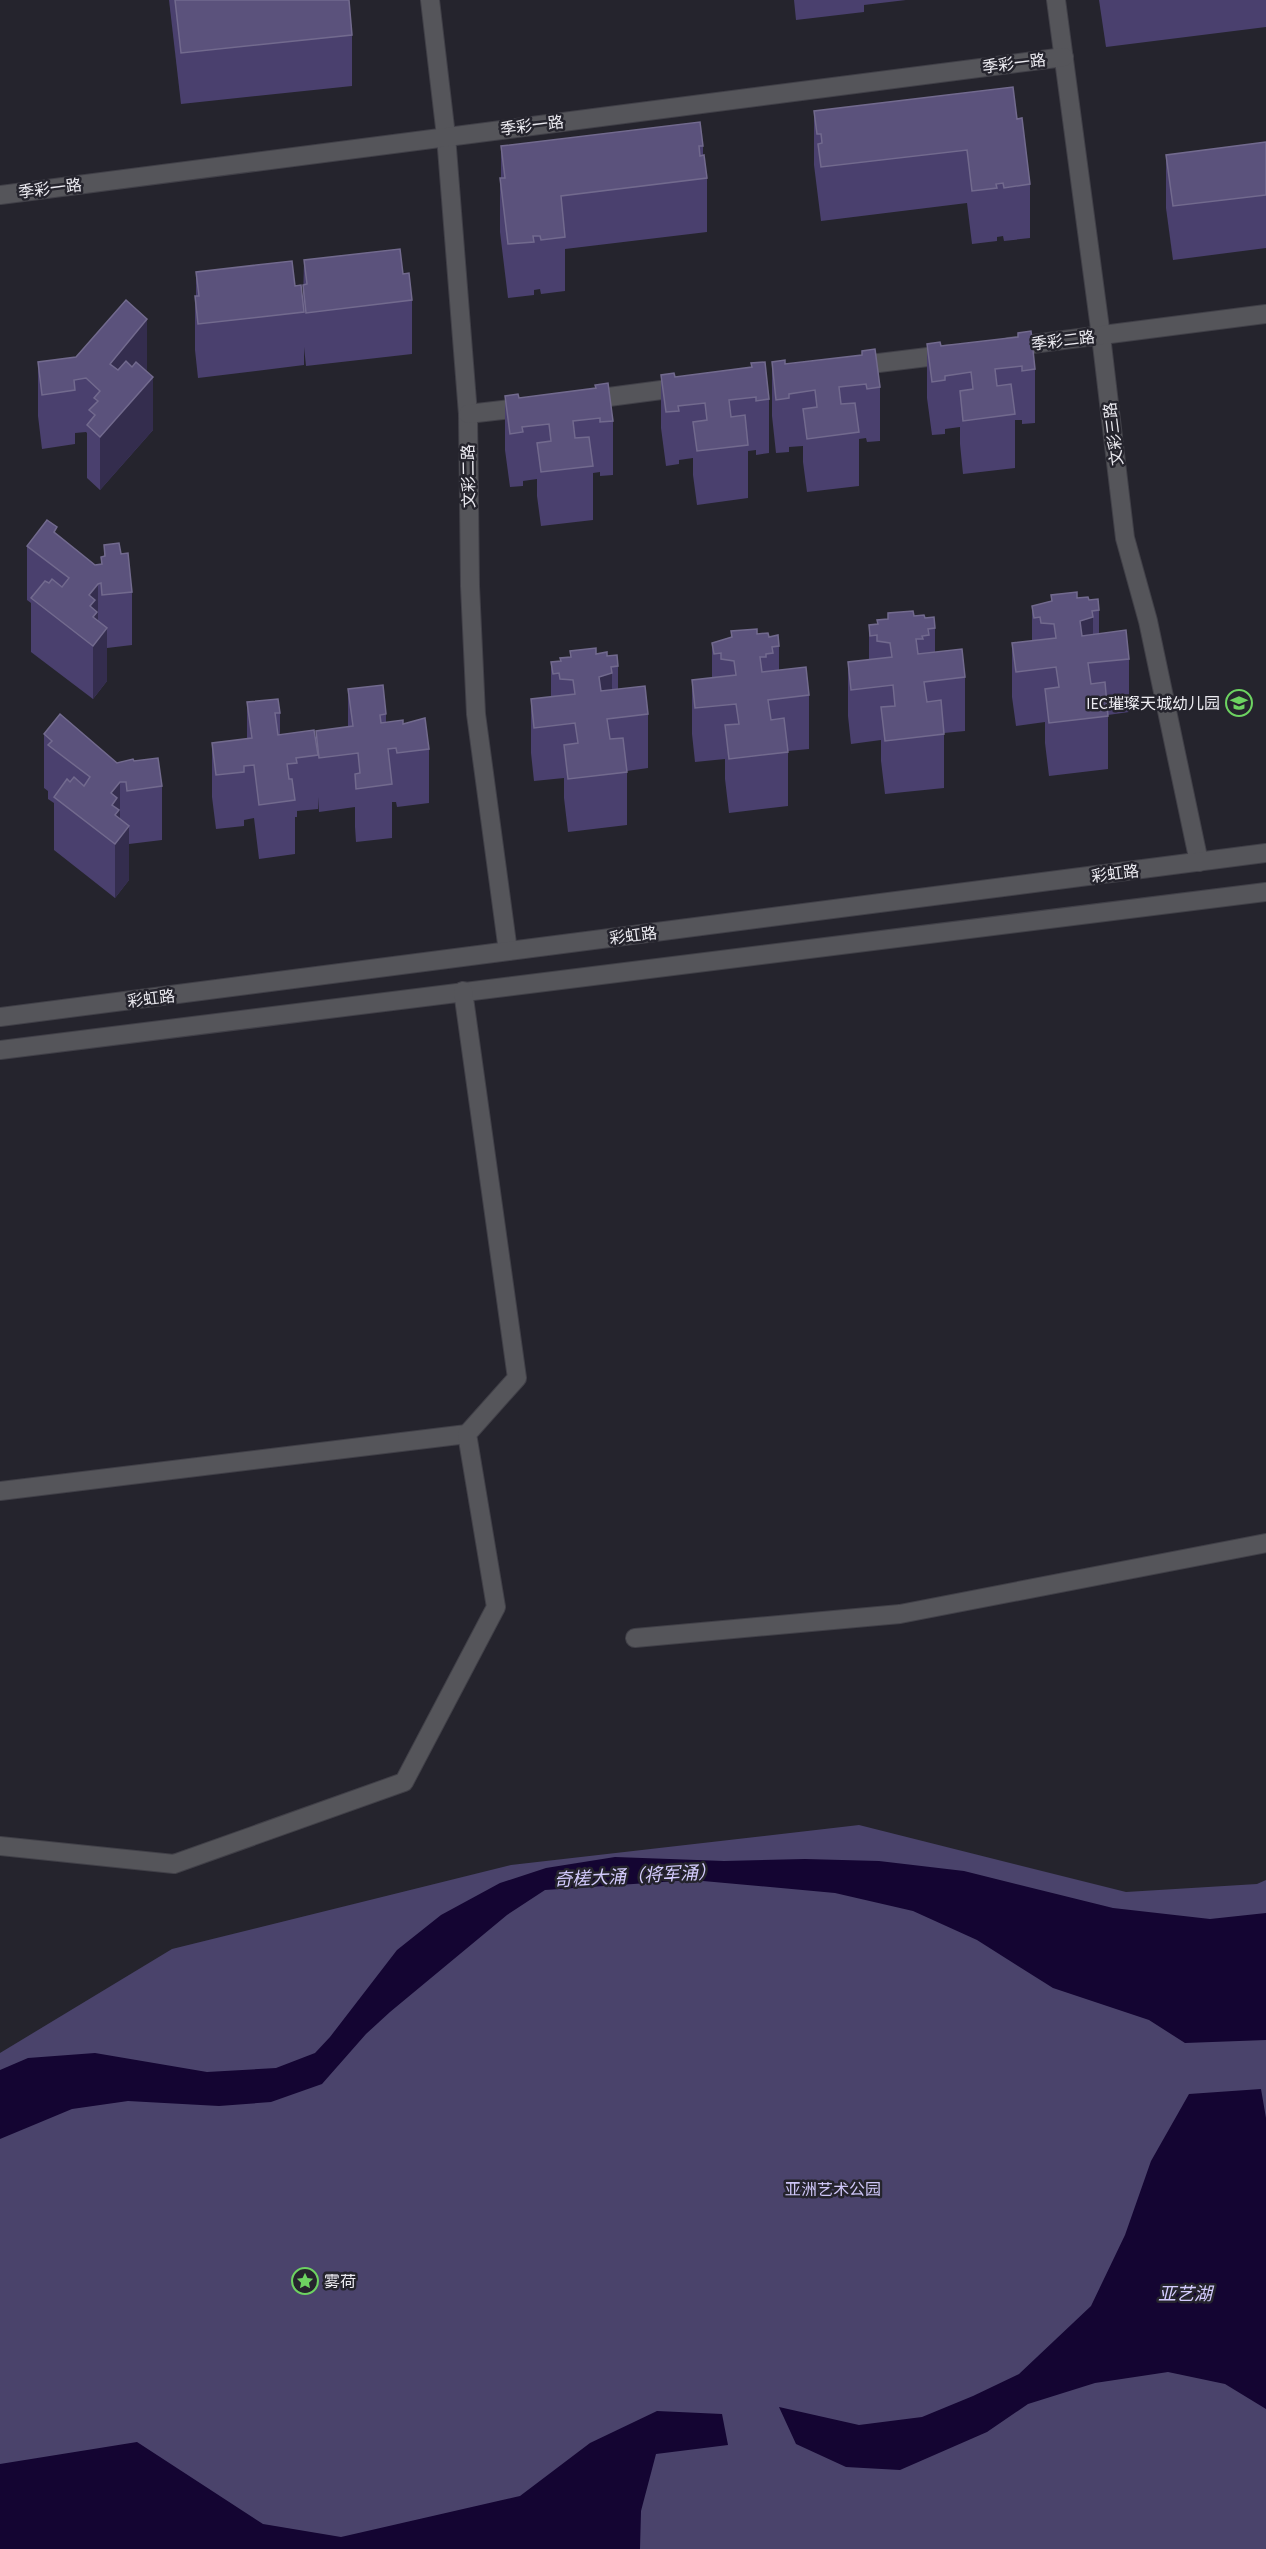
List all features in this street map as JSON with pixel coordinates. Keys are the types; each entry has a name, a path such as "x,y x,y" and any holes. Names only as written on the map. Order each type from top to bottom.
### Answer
{"street":[{"name":"文彩二路","path":"430,0 446,136 468,414 470,586 476,714 508,951"},
{"name":"文彩三路","path":"1056,0 1101,336 1125,538 1148,621 1199,862"},
{"name":"季彩一路","path":"0,195 1064,57"},
{"name":"季彩二路","path":"995,349 1266,314"},
{"path":"831,369 972,352"},
{"path":"573,401 702,385"},
{"path":"468,414 550,404"},
{"name":"彩虹路","path":"0,1017 1266,853"},
{"name":"彩虹路","path":"0,1050 1266,892"},
{"path":"0,1491 467,1434 517,1378 463,991"},
{"path":"0,1845 174,1864 404,1782 496,1607 467,1434"},
{"path":"635,1638 900,1614 1266,1543"}],"green space":[{"name":"亚洲艺术公园","path":"859,1825 1126,1892 1257,1884 1266,1880 1266,2549 0,2549 0,2053 172,1949 511,1865"}],"water":[{"name":"奇槎大涌（将军涌）","path":"615,1857 724,1861 805,1859 879,1861 964,1871 1113,1908 1210,1919 1266,1913 1266,2040 1185,2043 1149,2020 1053,1988 977,1940 913,1911 835,1893 692,1880 545,1890 507,1915 390,2012 366,2034 322,2084 271,2102 219,2106 128,2101 72,2109 0,2139 0,2070 28,2058 95,2053 207,2072 276,2068 315,2053 397,1950 441,1915 500,1883 546,1868"},
{"name":"亚艺湖","path":"1261,2089 1266,2118 1266,2409 1225,2384 1168,2372 1095,2383 1028,2404 987,2432 900,2470 846,2467 796,2444 779,2407 859,2425 922,2417 1019,2374 1091,2306 1125,2235 1151,2161 1189,2094"},
{"path":"657,2411 722,2414 728,2445 656,2454 641,2511 640,2549 0,2549 0,2464 137,2442 263,2524 341,2537 520,2496 590,2443"}],"building":[{"path":"175,0 349,0 352,35 181,53"},
{"path":"1013,87 1017,119 1022,118 1030,184 1004,188 1003,183 996,184 997,188 972,191 967,150 821,167 818,144 822,143 821,134 817,134 814,111"},
{"path":"700,122 703,146 699,146 700,156 704,155 707,178 561,196 565,237 541,240 540,236 533,236 534,242 508,244 500,178 505,178 501,146"},
{"path":"1266,142 1266,195 1173,206 1166,155"},
{"path":"400,249 403,274 409,273 412,300 306,313 303,285 307,284 304,260"},
{"path":"292,261 295,286 301,285 304,312 198,324 195,296 199,296 196,272"},
{"path":"126,300 147,319 110,364 118,370 126,361 132,367 136,362 153,377 100,437 87,425 95,415 89,410 98,401 94,398 100,391 86,378 74,380 75,390 42,395 38,362 76,357"},
{"path":"1031,331 1035,369 1022,371 1022,366 995,369 997,386 1011,384 1015,414 963,421 960,391 973,389 971,372 945,376 945,380 932,382 927,344 940,342 941,346 1018,337 1018,333"},
{"path":"875,349 880,387 867,389 866,384 839,387 841,404 855,403 859,432 807,439 803,409 817,407 815,390 789,394 789,398 776,400 772,362 785,360 785,364 862,355 862,351"},
{"path":"765,362 769,399 756,401 756,397 729,400 731,417 745,415 748,445 697,451 693,422 707,420 705,403 678,406 679,411 666,412 661,375 674,373 675,377 752,367 751,363"},
{"path":"608,383 613,421 600,422 600,418 573,421 575,438 589,437 593,466 541,472 537,443 551,441 549,424 522,427 523,432 510,434 505,396 518,394 519,398 596,388 595,385"},
{"path":"47,520 57,527 54,532 95,565 102,564 101,557 105,556 104,545 119,543 121,554 128,553 132,592 102,595 101,583 89,595 95,600 90,606 97,612 93,617 107,628 93,646 31,598 45,581 49,583 52,579 62,587 69,578 27,546"},
{"path":"1077,592 1077,598 1098,599 1099,610 1092,611 1093,617 1080,621 1082,636 1126,630 1129,659 1088,663 1091,684 1105,682 1108,716 1049,723 1045,689 1059,687 1056,667 1016,672 1012,643 1056,638 1054,624 1041,623 1040,617 1034,618 1032,606 1052,601 1051,595"},
{"path":"913,611 914,616 934,617 935,628 928,629 929,635 922,636 923,639 916,639 918,654 962,649 965,677 924,682 927,702 941,700 944,734 885,741 881,707 895,706 893,685 851,690 848,662 892,657 890,643 877,641 877,635 870,636 869,625 878,624 877,620 888,619 888,613"},
{"path":"757,629 757,634 768,633 769,637 778,635 779,646 772,647 773,653 760,657 762,672 806,667 809,695 768,700 771,720 784,718 788,752 729,759 725,725 739,724 736,704 695,708 692,680 736,675 734,661 721,659 721,653 714,654 712,643 732,637 731,631"},
{"path":"596,648 596,654 607,652 607,656 617,655 618,666 611,667 612,673 599,677 601,691 645,686 648,714 607,719 610,739 623,738 627,772 568,779 564,745 578,743 575,723 534,728 531,699 575,694 573,680 560,679 559,673 553,674 551,662 571,657 570,651"},
{"path":"383,685 386,714 380,715 381,723 403,720 403,724 425,718 429,749 397,753 396,748 388,749 392,784 356,789 355,774 360,773 358,753 319,758 316,731 353,726 348,689"},
{"path":"278,699 280,713 275,713 278,735 314,730 318,755 296,758 297,763 287,764 295,800 259,805 254,765 244,766 244,772 216,775 212,743 252,738 247,702"},
{"path":"60,714 117,763 133,759 134,761 158,758 162,786 127,791 126,782 120,782 111,793 117,798 112,805 119,810 115,815 129,826 115,844 54,797 67,779 70,782 74,777 84,786 90,777 48,745 52,741 44,734"}],"place":[{"name":"IEC璀璨天城幼儿园","path":"1239,703"},
{"name":"雾荷","path":"305,2281"}]}
